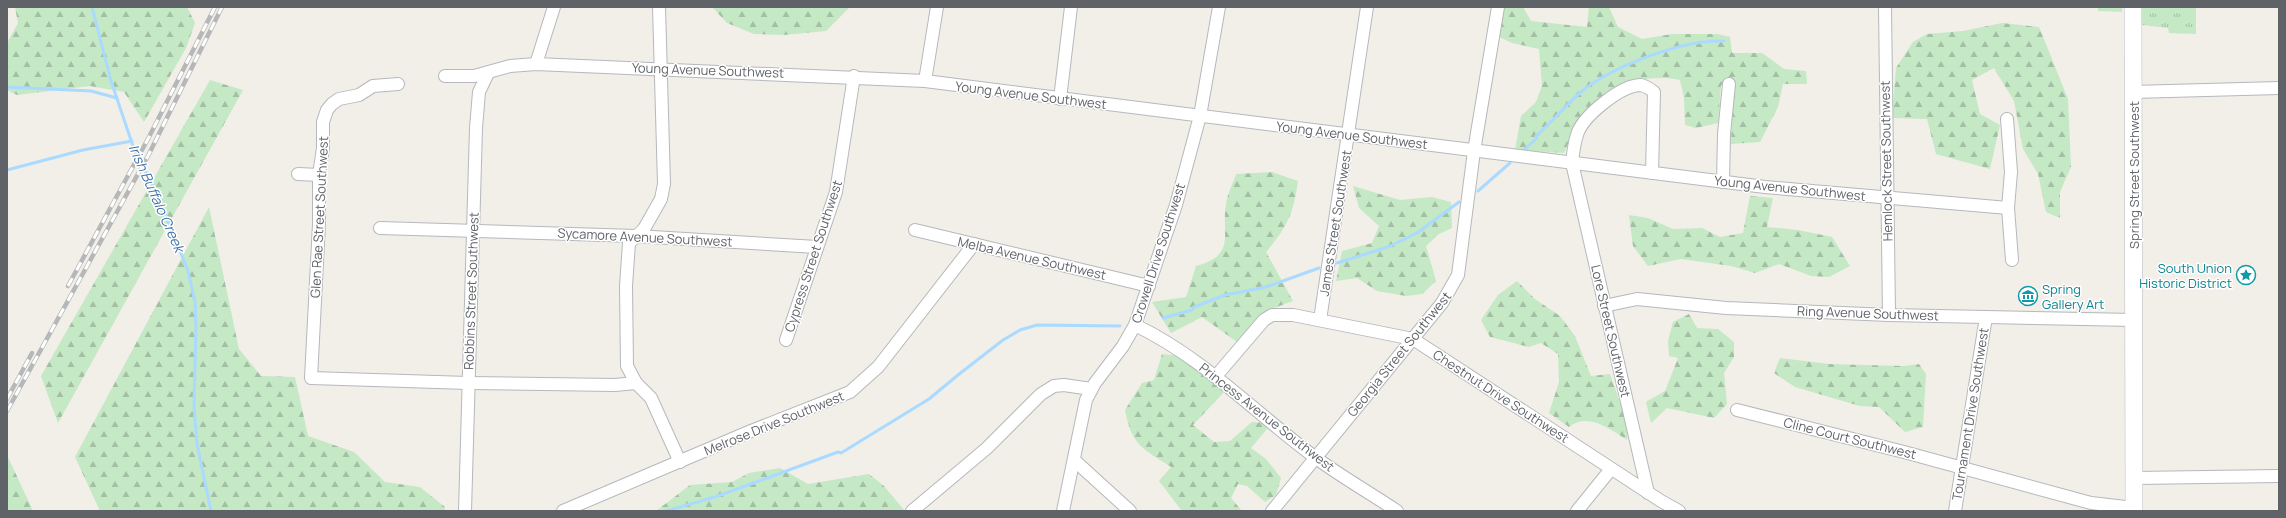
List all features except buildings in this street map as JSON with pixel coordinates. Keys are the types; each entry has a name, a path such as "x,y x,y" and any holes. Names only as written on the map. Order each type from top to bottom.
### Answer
{"street":[{"path":"536,64 554,7"},
{"path":"658,7 663,191 662,198 644,229 629,243 626,286 628,366 636,382 651,398 680,462"},
{"path":"925,81 936,7"},
{"path":"1060,99 1071,7"},
{"name":"Crowell Drive Southwest","path":"1063,511 1091,389 1123,346 1135,325 1176,204 1200,116 1219,7"},
{"name":"James Street Southwest","path":"1320,320 1349,135 1367,7"},
{"name":"Georgia Street Southwest","path":"1272,511 1442,303 1458,275 1474,151 1498,7"},
{"name":"Hemlock Street Southwest","path":"1885,7 1886,198 1889,315"},
{"name":"Spring Street Southwest","path":"2133,7 2134,509"},
{"name":"Young Avenue Southwest","path":"445,76 474,76 510,66 536,64 854,76 925,81 1474,151 1573,166 1886,198 2008,208"},
{"name":"Robbins Street Southwest","path":"464,511 479,92 488,73"},
{"name":"Cypress Street Southwest","path":"786,340 840,173 854,76"},
{"name":"Glen Rae Street Southwest","path":"398,84 373,86 359,95 339,99 327,110 323,122 323,148 319,175 319,224 310,378 468,383"},
{"path":"1722,182 1724,134 1729,84"},
{"path":"1573,166 1578,132 1582,126 1609,98 1630,87 1640,85 1648,87 1654,92 1652,173"},
{"path":"2134,92 2279,88"},
{"path":"2006,119 2011,172 2008,208 2012,260"},
{"name":"Lore Street Southwest","path":"1573,166 1648,493"},
{"path":"298,174 319,175"},
{"name":"Sycamore Avenue Southwest","path":"380,228 473,229 636,236 817,247"},
{"name":"Melba Avenue Southwest","path":"915,230 1149,286"},
{"name":"Melrose Drive Southwest","path":"563,511 839,398 857,388 878,367 974,244"},
{"name":"Ring Avenue Southwest","path":"1604,306 1636,299 1726,308 1889,315 2134,320"},
{"name":"Chestnut Drive Southwest","path":"1216,376 1264,320 1272,315 1283,314 1320,320 1413,339 1648,493 1679,511"},
{"name":"Tournament Drive Southwest","path":"1955,511 1986,317"},
{"name":"Princess Avenue Southwest","path":"1135,325 1170,344 1216,376 1316,458 1397,511"},
{"path":"468,383 614,385 636,382"},
{"path":"912,511 987,448 1040,394 1054,386 1064,385 1091,389"},
{"name":"Cline Court Southwest","path":"1738,410 1961,468 2091,504 2134,509"},
{"path":"1074,460 1130,511"},
{"path":"1577,511 1611,469"},
{"path":"2134,478 2279,476"}],"green space":[{"path":"15,7 187,7 195,23 186,48 144,122 124,92 90,86 17,95 7,90 7,43 18,23"},
{"path":"712,7 850,7 826,31 784,35 754,34 727,23"},
{"path":"1502,7 1523,7 1531,21 1587,27 1589,7 1609,7 1618,27 1642,39 1672,34 1718,34 1730,37 1732,53 1762,53 1784,69 1806,71 1807,84 1783,84 1778,107 1760,142 1731,144 1733,82 1721,85 1718,123 1696,128 1685,125 1684,98 1680,80 1665,78 1635,81 1608,93 1586,112 1577,125 1564,153 1515,150 1521,116 1536,102 1542,86 1539,49 1512,43 1497,36"},
{"path":"2098,7 2122,7 2122,12 2098,11"},
{"path":"2142,7 2196,7 2196,34 2169,33 2168,28 2142,25"},
{"path":"2002,23 2039,27 2068,99 2071,167 2060,192 2060,218 2046,212 2038,174 2023,149 2014,101 1994,68 1972,80 1980,114 2000,125 1990,169 1936,154 1927,119 1892,118 1896,68 1913,42 1927,34 1963,31"},
{"path":"210,80 243,90 58,423 41,376"},
{"path":"1272,172 1298,181 1294,202 1288,219 1280,235 1266,252 1293,301 1266,311 1237,342 1202,317 1171,333 1152,302 1186,297 1196,266 1209,261 1217,256 1222,250 1225,234 1227,200 1236,174"},
{"path":"1353,186 1400,200 1432,197 1451,202 1452,228 1439,234 1426,246 1436,281 1422,294 1406,296 1377,291 1357,278 1336,281 1342,251 1372,243 1379,226 1359,208"},
{"path":"1750,196 1773,198 1767,227 1798,230 1832,237 1850,266 1829,277 1811,276 1779,264 1755,273 1731,266 1681,259 1648,266 1633,246 1629,215 1648,218 1673,229 1702,228 1720,237 1743,233"},
{"path":"209,207 239,349 261,376 295,377 308,436 354,452 385,482 420,487 445,507 445,511 100,511 75,457"},
{"path":"1517,281 1535,299 1560,316 1575,336 1591,376 1610,374 1628,425 1627,440 1606,427 1591,422 1584,421 1569,427 1549,413 1559,382 1558,354 1541,343 1529,347 1490,337 1481,320 1498,295"},
{"path":"1689,314 1697,328 1718,329 1734,342 1734,357 1724,373 1727,404 1714,418 1667,408 1651,423 1646,402 1665,391 1678,358 1669,356 1668,341 1673,322"},
{"path":"1162,354 1180,356 1225,391 1193,425 1214,442 1230,441 1252,422 1265,423 1267,429 1251,448 1266,459 1281,478 1276,495 1265,502 1247,486 1238,484 1231,498 1242,511 1182,511 1159,481 1171,467 1146,450 1135,439 1125,410 1142,383 1154,380"},
{"path":"1780,358 1829,364 1904,366 1919,364 1926,374 1923,427 1905,432 1879,407 1860,406 1795,387 1774,373"},
{"path":"8,457 33,511 7,511"},
{"path":"780,468 808,484 869,474 883,485 905,511 656,511 690,485 732,482 749,473"}],"waterway":[{"name":"Irish Buffalo Creek","path":"92,7 111,81 135,152 157,193 188,271 195,302 196,328 194,407 197,444 211,511"},
{"path":"1525,149 1536,139 1536,136 1582,91 1612,72 1669,49 1689,44 1724,41"},
{"path":"7,87 91,91 117,98"},
{"path":"7,170 83,150 132,141"},
{"path":"1478,191 1510,163"},
{"path":"1337,263 1388,247 1417,233 1459,202"},
{"path":"1163,318 1192,310 1194,307 1225,295 1266,287 1319,268"},
{"path":"666,511 715,497 838,452 841,453 929,399 1003,340 1020,330 1037,325 1120,326"}],"railway":[{"path":"68,286 149,137 215,7"},
{"path":"7,411 149,154 222,7"},
{"path":"7,399 32,353"}],"place":[{"name":"South Union Historic District","path":"2246,275"},
{"name":"Spring Gallery Art","path":"2028,296"}]}
